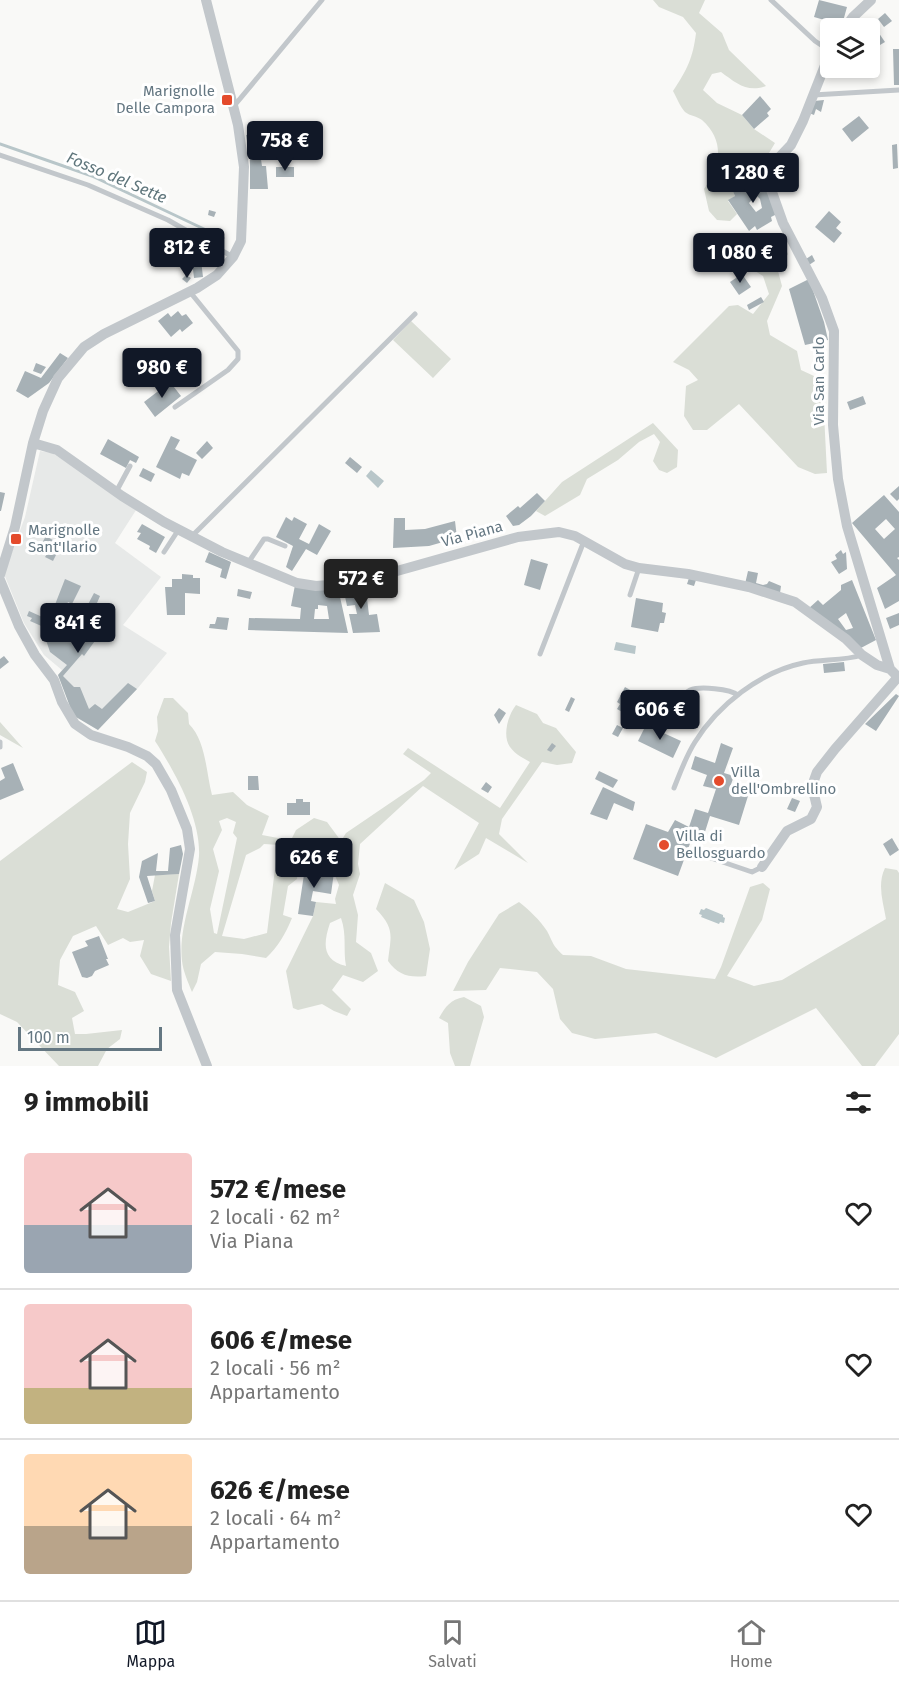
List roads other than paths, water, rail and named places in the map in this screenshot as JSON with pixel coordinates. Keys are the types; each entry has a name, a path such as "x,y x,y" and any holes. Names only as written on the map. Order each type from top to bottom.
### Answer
{"street":[{"path":"0,574 15,527 33,443 43,411 58,378 84,347 104,334 190,292 217,275 233,257 241,241 244,167 234,106 207,0"},
{"path":"852,18 871,0"},
{"name":"Via San Carlo","path":"820,78 791,145 771,166 767,178 783,224 822,298 834,331 833,425 838,480 847,525 896,675"},
{"name":"Via Piana","path":"33,443 57,450 116,492 222,552 297,583 316,586 372,578 518,537 559,532 575,536 625,564 749,587 795,602 846,639 859,653 896,675"},
{"path":"0,580 19,626 35,655 54,680 62,702 75,724 91,735 147,756 156,764 171,790 187,829 190,849 174,936 177,990 207,1066"},
{"path":"762,867 787,831 811,819 817,807 812,786 817,772 896,675"}],"lane":[{"path":"234,106 322,0"},
{"path":"771,0 820,44"},
{"path":"813,96 899,90"},
{"path":"0,155 88,184 168,220 233,257"},
{"path":"175,407 228,370 238,359 238,351 190,292"},
{"path":"192,536 415,314"},
{"path":"116,492 130,466"},
{"path":"164,552 179,529"},
{"path":"248,563 264,539 285,546"},
{"path":"540,654 584,541"},
{"path":"630,595 639,568"},
{"path":"674,788 694,743 718,714 738,695 778,669 804,663 854,658 859,653"},
{"path":"675,709 682,697 693,689 731,690 738,695"},
{"path":"708,857 752,872 762,867"}],"waterway":[{"name":"Fosso del Sette","path":"0,144 92,176 223,238"}],"place":[{"name":"Marignolle Delle Campora","path":"227,100"},
{"name":"Marignolle Sant'Ilario","path":"16,539"},
{"name":"Villa dell'Ombrellino","path":"719,781"},
{"name":"Villa di Bellosguardo","path":"664,845"}]}
